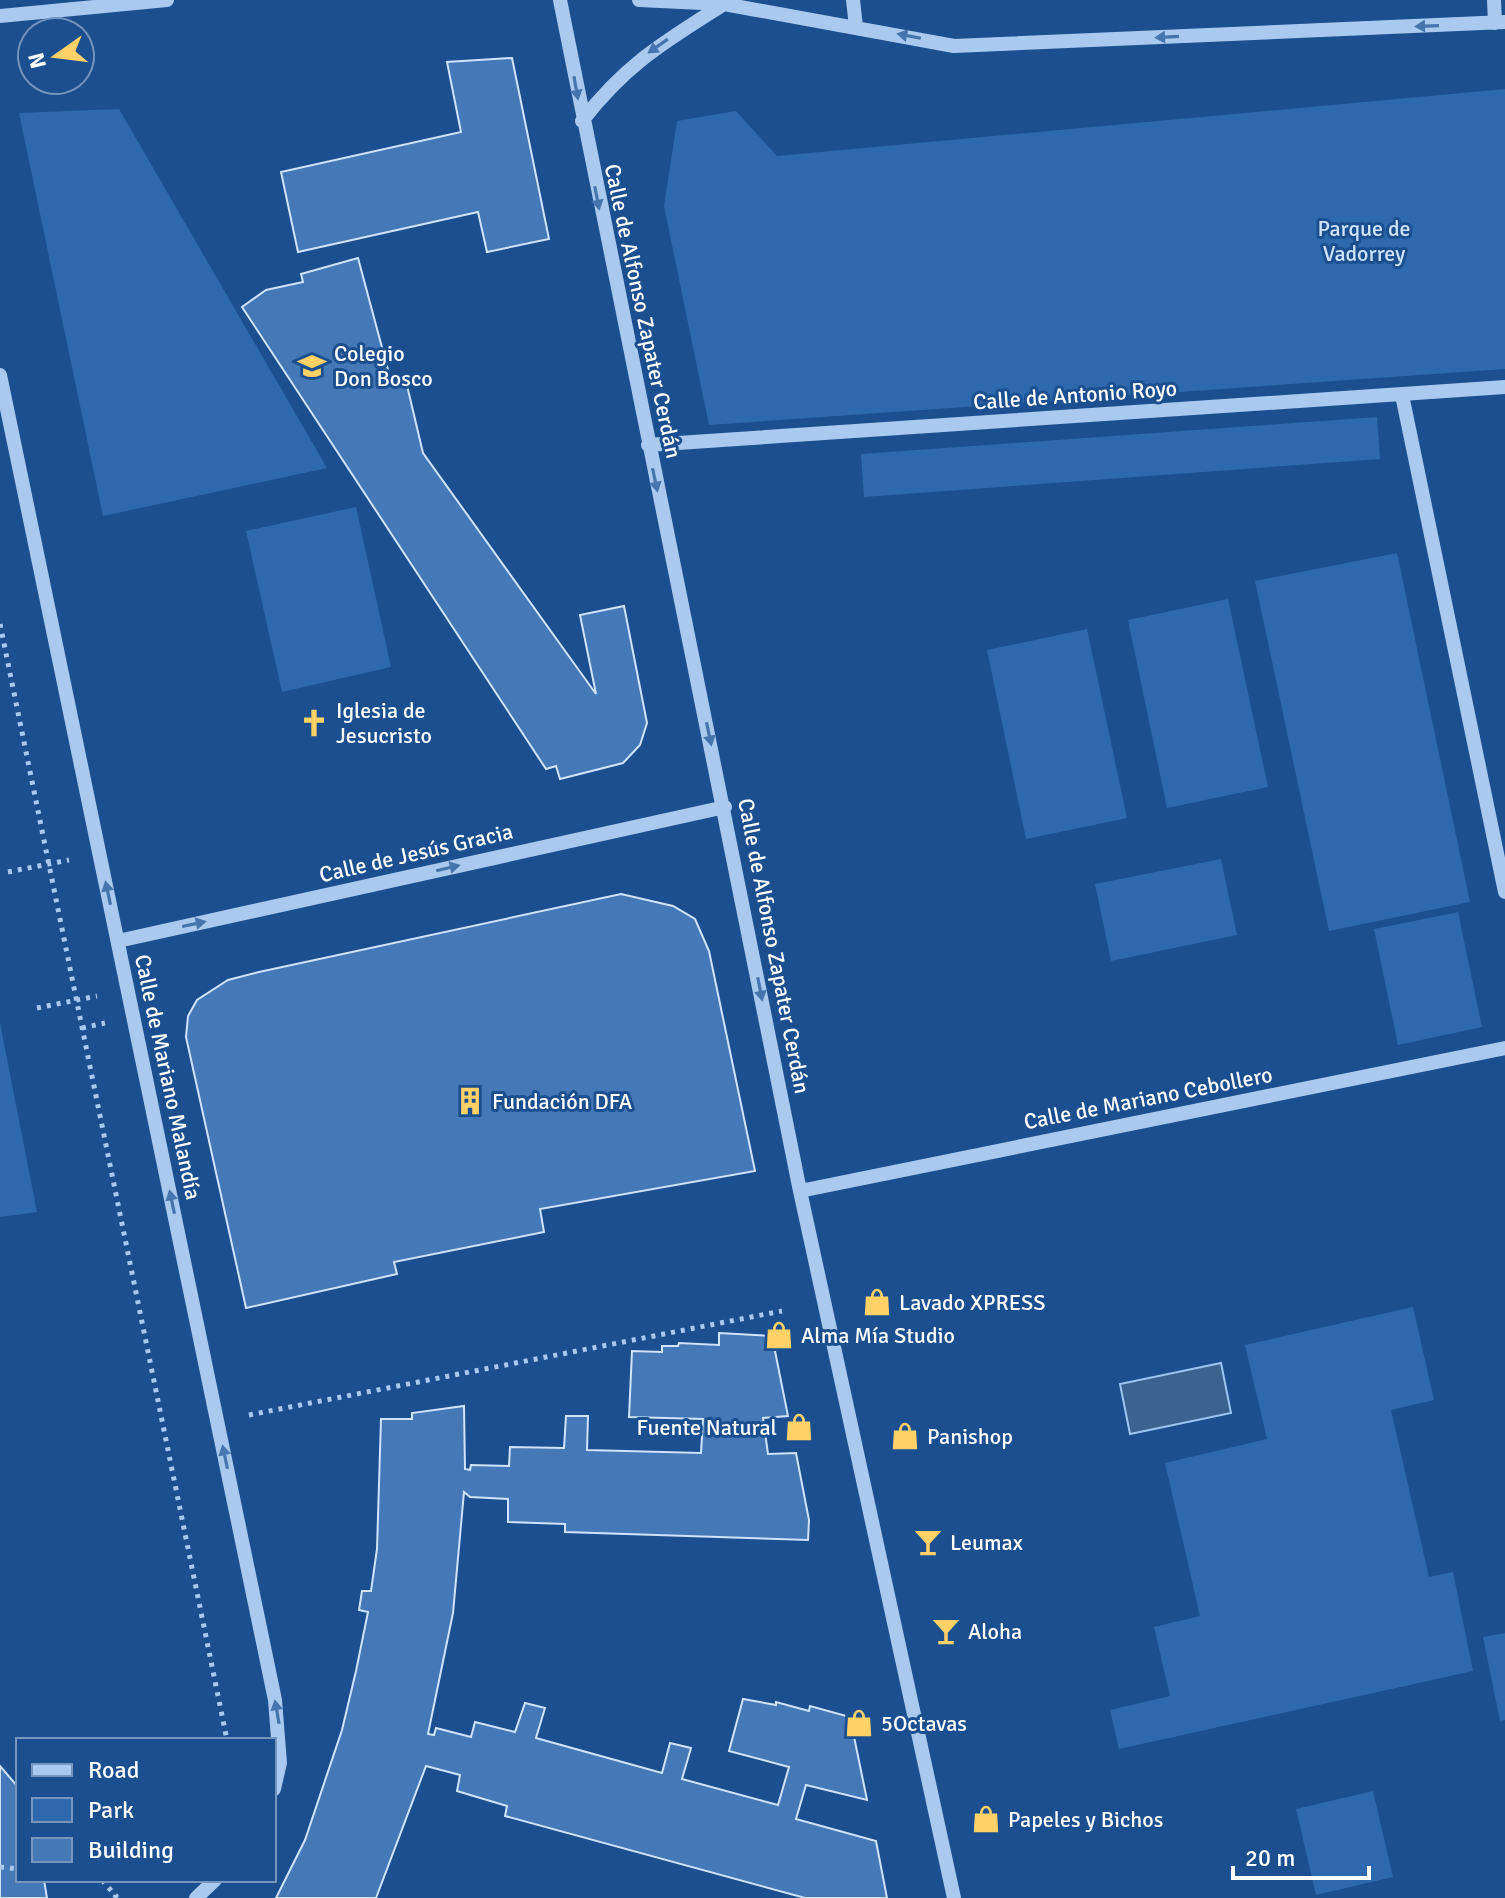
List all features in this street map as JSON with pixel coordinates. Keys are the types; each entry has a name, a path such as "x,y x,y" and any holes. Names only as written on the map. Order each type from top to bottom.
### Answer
{"street":[{"path":"0,16 167,0"},
{"name":"Calle de Alfonso Zapater Cerdán","path":"560,0 800,1191 954,1898"},
{"path":"639,0 720,2 954,46 1500,22 1494,0"},
{"path":"853,0 856,27"},
{"path":"582,121 630,66 720,2"},
{"name":"Calle de Mariano Malandía","path":"0,375 3,408 118,941 275,1700 280,1763 276,1780"},
{"name":"Calle de Antonio Royo","path":"648,445 1505,387"},
{"path":"1402,395 1505,892"},
{"name":"Calle de Jesús Gracia","path":"118,941 725,807"},
{"name":"Calle de Mariano Cebollero","path":"800,1191 1505,1048"},
{"path":"196,1898 213,1882"}],"path":[{"path":"0,624 227,1738"},
{"path":"249,1415 782,1311"},
{"path":"104,1882 116,1896 114,1898"}],"green space":[{"name":"Parque de Vadorrey","path":"1505,89 1505,369 709,425 664,206 677,121 736,111 777,156"},
{"path":"119,109 327,468 103,516 19,113"},
{"path":"1377,417 1380,459 864,497 861,454"},
{"path":"356,507 391,667 282,692 246,531"},
{"path":"1397,553 1470,902 1329,931 1255,581"},
{"path":"1228,599 1268,787 1167,808 1128,620"},
{"path":"1087,629 1127,818 1026,839 987,650"},
{"path":"1221,859 1237,935 1111,961 1095,884"},
{"path":"1458,912 1482,1027 1398,1045 1374,929"},
{"path":"0,1023 37,1212 0,1217"},
{"path":"1413,1307 1434,1400 1391,1410 1429,1577 1453,1572 1473,1671 1119,1749 1110,1710 1170,1696 1154,1627 1200,1616 1165,1463 1267,1439 1245,1345"},
{"path":"1505,1633 1505,1720 1500,1721 1483,1637"},
{"path":"1373,1791 1393,1877 1316,1895 1296,1809"}],"shaded area":[{"path":"1221,1363 1231,1413 1130,1434 1120,1384"}],"building":[{"path":"512,58 549,239 487,252 478,212 298,252 281,172 461,132 447,62"},
{"path":"358,258 391,381 405,377 423,453 596,694 580,615 624,606 647,723 640,745 623,763 560,779 556,766 546,769 242,307 266,290 303,282 301,274"},
{"name":"Fundación DFA","path":"621,894 673,906 695,919 709,951 755,1171 540,1209 544,1232 394,1262 397,1274 246,1308 186,1037 188,1016 197,1000 228,980 259,972"},
{"path":"719,1333 772,1336 788,1416 763,1418 768,1454 796,1453 809,1520 808,1540 565,1532 565,1524 508,1522 508,1499 470,1497 464,1492 453,1613 428,1734 434,1735 436,1728 471,1737 475,1722 515,1732 525,1703 545,1708 536,1738 662,1773 670,1743 691,1748 682,1779 778,1805 789,1767 729,1751 743,1699 776,1705 776,1702 809,1711 810,1706 850,1717 867,1800 806,1785 796,1819 876,1841 887,1898 805,1898 505,1816 507,1806 457,1791 460,1775 426,1766 376,1898 276,1898 305,1840 342,1730 356,1671 368,1612 359,1610 362,1591 371,1591 377,1549 381,1419 412,1419 412,1413 464,1406 465,1469 470,1470 471,1465 509,1466 510,1447 564,1448 566,1416 588,1416 587,1450 701,1453 703,1419 629,1417 632,1351 662,1352 662,1346 678,1346 679,1343 719,1345"},
{"path":"0,1766 16,1785 16,1882 44,1882 47,1898 0,1898"}],"place":[{"name":"Colegio Don Bosco","path":"312,366"},
{"name":"Iglesia de Jesucristo","path":"314,723"},
{"name":"Fundación DFA","path":"470,1101"},
{"name":"Lavado XPRESS","path":"877,1302"},
{"name":"Alma Mía Studio","path":"779,1335"},
{"name":"Fuente Natural","path":"799,1427"},
{"name":"Panishop","path":"905,1436"},
{"name":"Leumax","path":"928,1542"},
{"name":"Aloha","path":"946,1631"},
{"name":"5Octavas","path":"859,1723"},
{"name":"Papeles y Bichos","path":"986,1819"}]}
